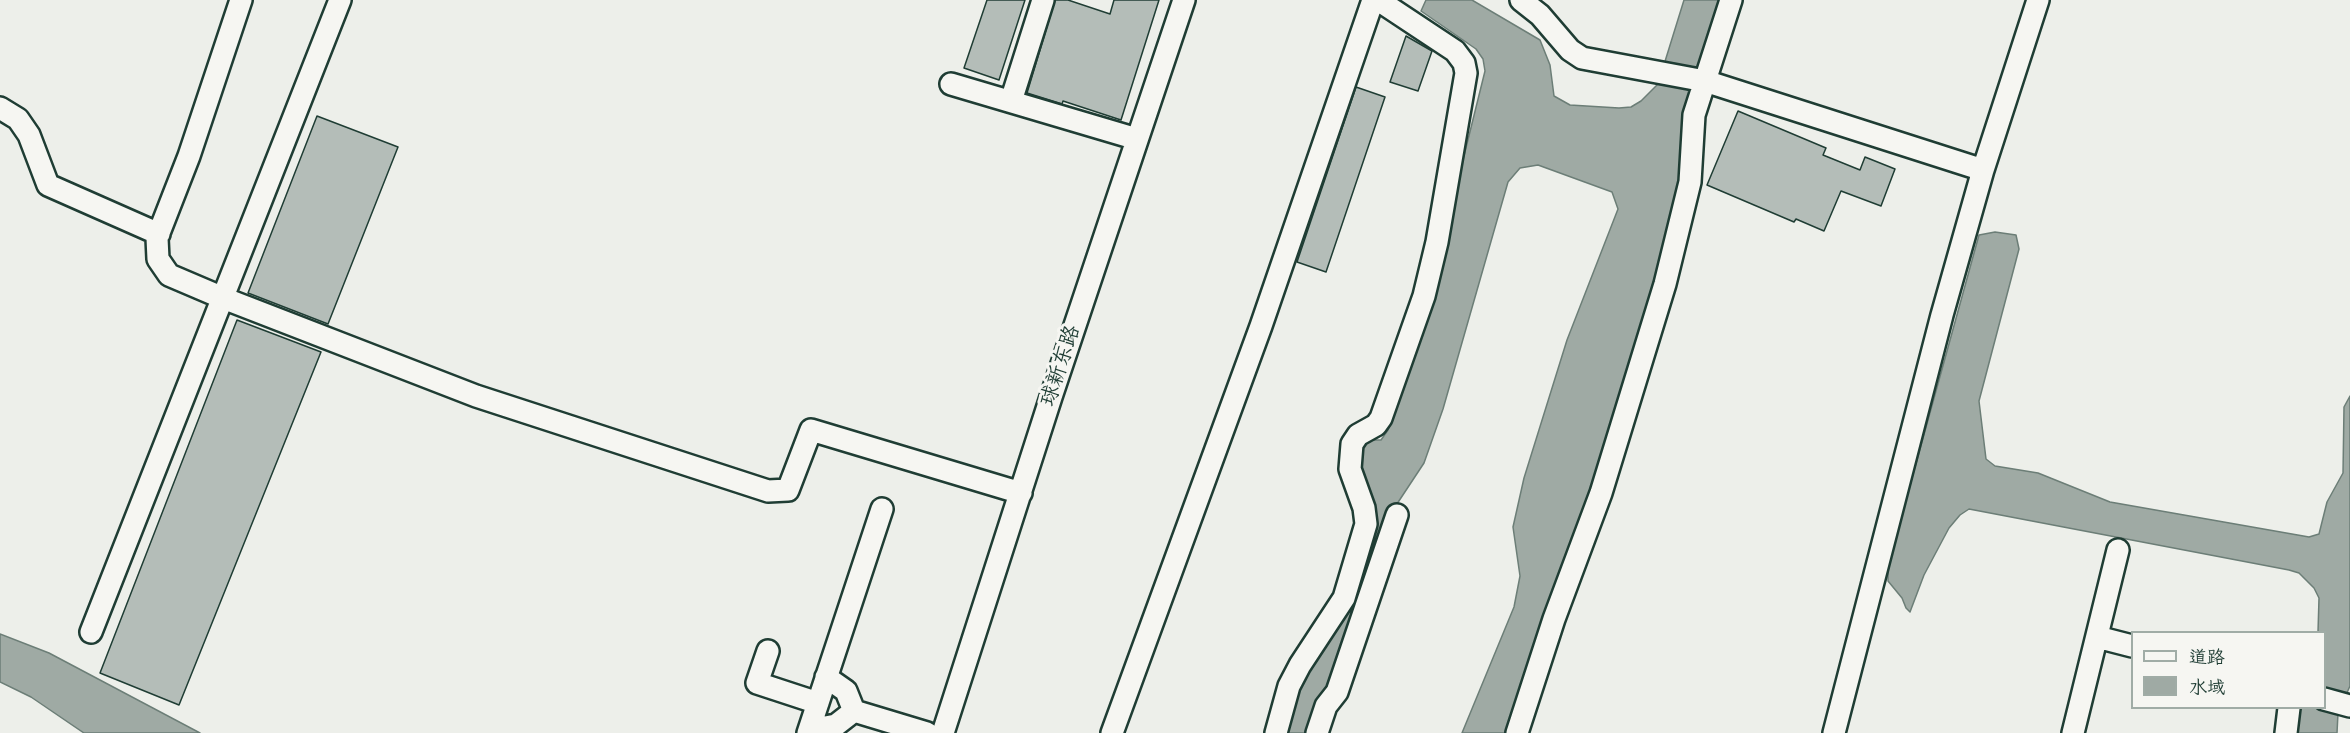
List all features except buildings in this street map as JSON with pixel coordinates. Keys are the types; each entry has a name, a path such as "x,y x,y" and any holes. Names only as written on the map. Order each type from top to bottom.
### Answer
{"street":[{"path":"241,0 189,156 159,234 158,259 165,271 223,298 476,396 768,491 788,490 811,430 1021,493"},
{"path":"91,632 340,0"},
{"path":"1011,101 1043,0"},
{"name":"球新东路","path":"943,733 1184,0"},
{"path":"1112,733 1261,326 1373,0"},
{"path":"1276,733 1289,686 1300,665 1344,598 1366,524 1364,508 1350,470 1352,444 1358,435 1376,425 1381,417 1424,296 1437,242 1466,73 1464,63 1455,51 1378,0"},
{"path":"1521,0 1540,15 1575,55 1589,60 1703,81 1983,170"},
{"path":"1517,733 1554,619 1601,494 1665,284 1690,182 1694,115 1703,81 1731,0"},
{"path":"1834,733 1903,460 1983,170 2038,0"},
{"path":"951,84 1137,139"},
{"path":"0,108 18,119 29,135 48,185 159,234"},
{"path":"854,711 836,725 809,730 882,509"},
{"path":"1317,733 1326,706 1337,692 1397,515"},
{"path":"2073,733 2118,550"},
{"path":"2097,637 2131,646"},
{"path":"768,651 757,683 818,703"},
{"path":"826,677 846,691 854,711"},
{"path":"2326,699 2349,705"},
{"path":"2286,733 2289,709"},
{"path":"854,711 927,733"}],"water":[{"path":"1426,0 1472,0 1540,40 1550,65 1554,96 1570,105 1619,108 1631,107 1641,101 1658,84 1684,0 1723,0 1682,162 1672,217 1587,513 1508,733 1462,733 1514,607 1520,576 1513,527 1524,478 1567,340 1618,209 1612,192 1538,165 1520,168 1508,182 1443,409 1424,463 1389,516 1342,657 1309,733 1285,733 1290,701 1373,522 1359,469 1363,440 1381,440 1388,430 1437,288 1459,176 1485,71 1483,59 1476,49 1421,11"},
{"path":"1995,232 2016,235 2019,249 1979,401 1986,459 1995,466 2038,473 2110,502 2309,537 2319,534 2327,502 2343,473 2344,407 2350,396 2350,686 2338,713 2337,733 2295,733 2300,709 2326,709 2326,631 2318,631 2319,598 2314,588 2299,573 2289,570 1969,509 1960,515 1949,528 1924,575 1910,612 1906,608 1902,598 1888,581 1888,565 1979,235"},
{"path":"0,634 49,653 200,733 84,733 31,697 0,682"}]}
